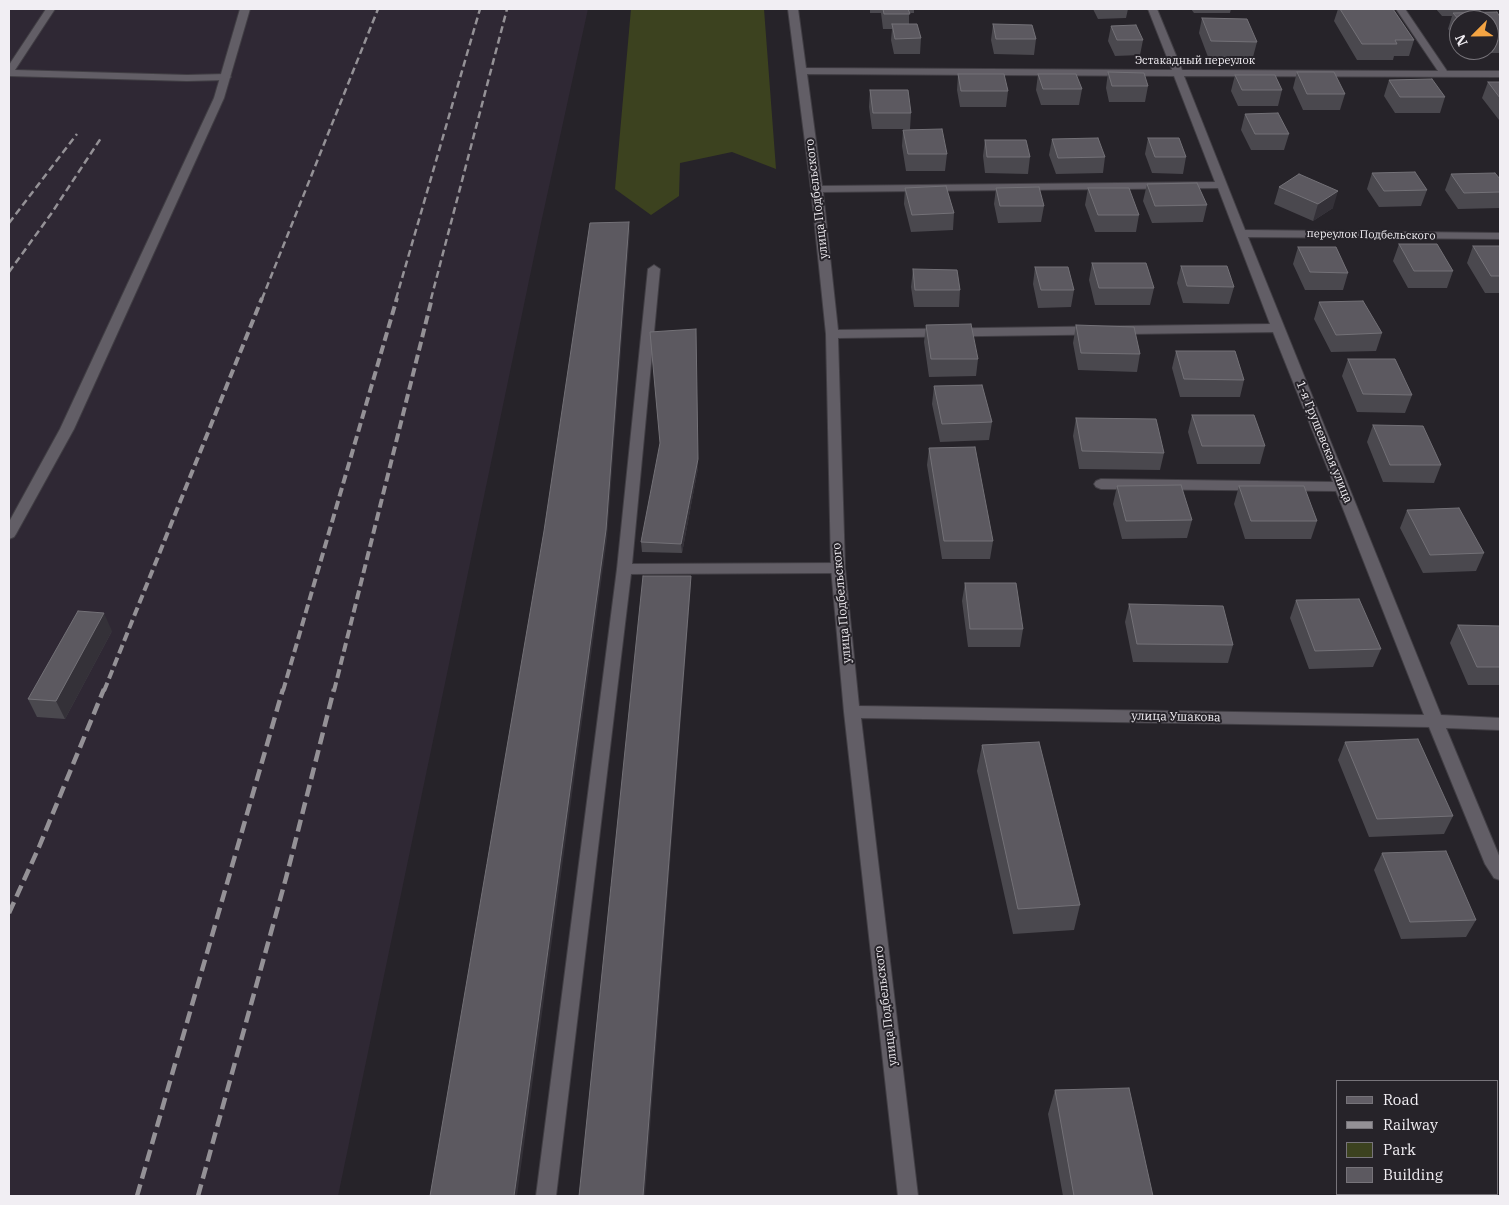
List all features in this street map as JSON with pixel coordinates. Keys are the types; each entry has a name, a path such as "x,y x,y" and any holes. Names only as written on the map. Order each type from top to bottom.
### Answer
{"street":[{"path":"9,73 50,9"},
{"path":"9,534 67,429 218,98 226,77 245,9"},
{"name":"улица Подбельского","path":"794,9 818,189 832,334 838,568 852,712 908,1196"},
{"name":"1-я Грушевская улица","path":"1153,9 1435,721 1494,864 1500,873"},
{"path":"1401,9 1444,73"},
{"name":"Эстакадный переулок","path":"801,71 1500,74"},
{"path":"9,73 187,78 226,77"},
{"path":"818,189 1223,185"},
{"name":"переулок Подбельского","path":"1242,233 1500,236"},
{"path":"546,1196 624,569 654,268"},
{"path":"832,334 1278,328"},
{"path":"1101,484 1342,487"},
{"path":"624,569 838,568"},
{"name":"улица Ушакова","path":"852,712 1435,721 1500,724"}],"shaded area":[{"path":"9,9 588,9 541,223 338,1196 9,1196"}],"green space":[{"path":"631,9 764,9 776,169 732,152 680,163 679,196 651,215 615,189"}],"building":[{"path":"883,9 908,9 910,14 884,14"},
{"path":"1340,9 1393,9 1414,40 1395,40 1397,44 1362,44"},
{"path":"1499,15 1500,17 1499,37"},
{"path":"1202,18 1247,19 1257,42 1211,41"},
{"path":"892,24 917,24 921,38 895,39"},
{"path":"993,24 1032,25 1036,39 996,39"},
{"path":"1136,25 1143,40 1117,40 1111,26"},
{"path":"1108,72 1144,73 1148,86 1112,86"},
{"path":"1297,72 1334,72 1345,94 1307,94"},
{"path":"958,74 1004,74 1008,91 961,91"},
{"path":"1038,74 1076,74 1082,89 1043,89"},
{"path":"1235,75 1275,75 1282,90 1242,90"},
{"path":"1432,79 1445,97 1400,97 1389,80"},
{"path":"1488,82 1500,82 1500,98"},
{"path":"870,90 908,90 911,113 873,113"},
{"path":"1278,113 1289,134 1255,134 1245,114"},
{"path":"942,129 947,154 908,154 903,130"},
{"path":"1098,138 1105,157 1058,158 1052,139"},
{"path":"1148,138 1179,138 1186,157 1155,157"},
{"path":"985,140 1026,140 1030,157 987,157"},
{"path":"1415,172 1427,190 1384,191 1372,173"},
{"path":"1495,173 1500,179 1500,192 1464,193 1451,174"},
{"path":"1299,174 1338,191 1318,204 1279,187"},
{"path":"1197,183 1207,205 1155,206 1147,184"},
{"path":"946,186 954,213 912,215 905,188"},
{"path":"1039,187 1044,206 1000,206 996,188"},
{"path":"1088,188 1129,188 1139,215 1098,215"},
{"path":"629,222 606,530 514,1196 430,1196 544,531 590,223"},
{"path":"1399,244 1437,244 1453,271 1414,271"},
{"path":"1473,246 1500,246 1500,276 1491,276"},
{"path":"1298,247 1336,247 1348,273 1310,272"},
{"path":"1092,263 1146,263 1154,288 1099,288"},
{"path":"1181,266 1227,266 1234,287 1187,286"},
{"path":"1035,267 1068,267 1074,290 1041,290"},
{"path":"913,269 957,270 960,290 915,290"},
{"path":"1363,301 1382,333 1336,335 1319,302"},
{"path":"971,324 978,359 931,359 926,325"},
{"path":"1076,325 1134,327 1140,354 1081,353"},
{"path":"696,329 698,459 681,544 641,542 660,443 650,332"},
{"path":"1176,351 1235,351 1244,380 1184,379"},
{"path":"1348,359 1395,359 1412,395 1363,394"},
{"path":"982,385 992,422 942,424 934,386"},
{"path":"1192,415 1254,415 1265,446 1202,446"},
{"path":"1076,418 1156,419 1164,453 1082,451"},
{"path":"1373,425 1423,426 1441,465 1390,465"},
{"path":"975,447 993,541 944,541 929,448"},
{"path":"1181,485 1192,520 1126,521 1117,486"},
{"path":"1239,486 1304,486 1317,521 1251,521"},
{"path":"1459,508 1484,553 1430,555 1407,510"},
{"path":"643,576 691,576 643,1196 579,1196"},
{"path":"965,583 1016,583 1023,629 970,629"},
{"path":"1359,599 1381,649 1315,651 1296,600"},
{"path":"1129,604 1223,606 1233,645 1137,644"},
{"path":"78,611 104,613 56,701 28,699"},
{"path":"1458,625 1500,626 1500,667 1477,667"},
{"path":"1418,739 1453,816 1377,819 1345,742"},
{"path":"1039,742 1080,905 1018,909 982,745"},
{"path":"1446,851 1476,920 1410,922 1382,853"},
{"path":"1129,1088 1153,1196 1074,1196 1055,1090"}],"railway":[{"path":"262,299 378,9"},
{"path":"396,299 480,9"},
{"path":"431,299 507,9"},
{"path":"9,223 77,134"},
{"path":"9,272 51,214 101,138"},
{"path":"104,691 262,298"},
{"path":"283,691 397,298"},
{"path":"334,691 432,298"},
{"path":"9,913 39,847 104,689"},
{"path":"137,1196 283,689"},
{"path":"198,1196 286,878 334,689"}]}
